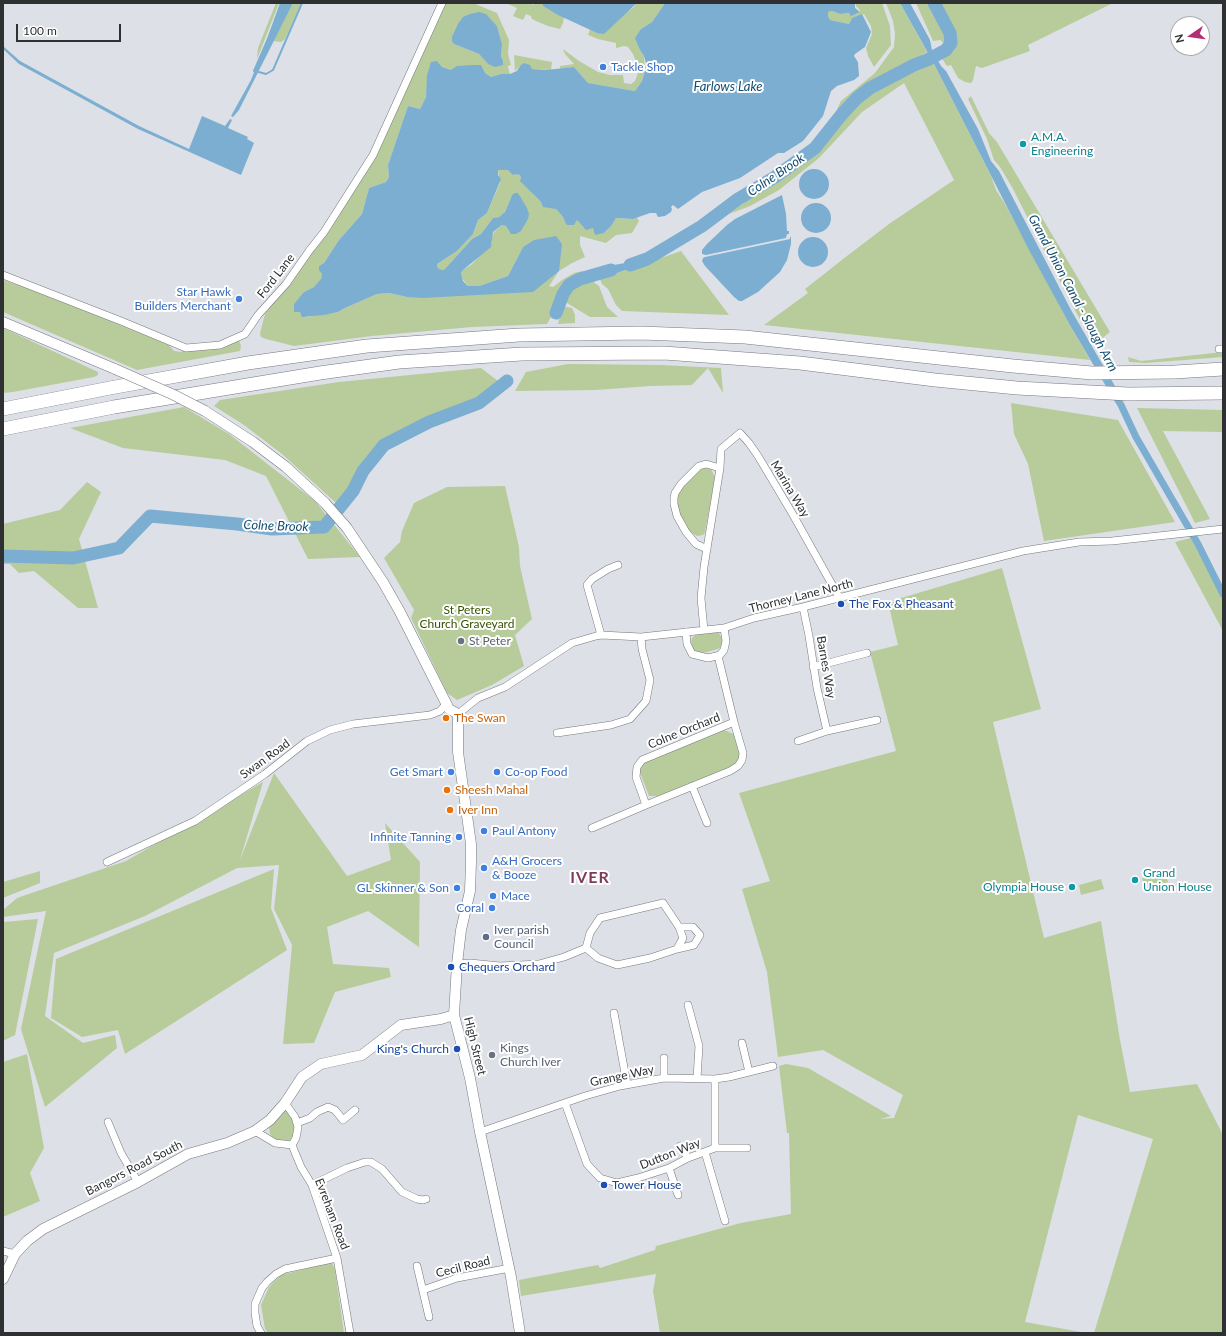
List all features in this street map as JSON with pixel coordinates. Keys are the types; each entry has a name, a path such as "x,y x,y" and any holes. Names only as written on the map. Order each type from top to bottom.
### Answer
{"highway":[{"path":"3,409 248,363 352,348 425,341 519,335 641,333 745,337 1092,373 1175,372 1223,369"},
{"path":"3,428 114,406 320,373 399,362 522,354 664,353 800,363 942,381 1104,394 1223,393"}],"main road":[{"path":"3,322 174,395 205,411 253,442 286,467 325,503 347,528 383,582 404,619 446,704 449,709 458,714"},
{"name":"High Street","path":"458,714 458,752 471,844 471,862 470,891 461,930 457,964 454,1015 470,1078 480,1132 510,1268 520,1333"},
{"name":"Bangors Road South","path":"3,1279 15,1254 27,1241 43,1229 138,1182 188,1154 227,1143 255,1131 270,1120 285,1103 302,1077 321,1064 362,1055 401,1025 441,1019 454,1015"}],"street":[{"name":"Ford Lane","path":"3,275 186,348 220,345 245,334 258,315 286,284 324,232 373,155 442,3"},
{"name":"Marina Way","path":"720,468 721,449 740,433 749,442 762,462 839,597"},
{"path":"704,630 701,598 720,468 706,464 699,466 680,484 674,498 675,510 686,532 696,544 707,549"},
{"name":"Thorney Lane North","path":"458,714 478,698 505,686 572,643 601,635 641,637 724,628 754,618 1023,551 1079,542 1112,541 1223,529"},
{"path":"601,635 587,585 592,579 618,565"},
{"name":"Barnes Way","path":"803,607 813,667 827,731"},
{"path":"686,632 687,644 692,654 708,658 718,656 724,650 726,641 724,628"},
{"path":"557,733 611,725 630,719 646,701 650,680 642,649 641,637"},
{"path":"813,667 867,653"},
{"name":"Colne Orchard","path":"592,828 730,771 738,766 742,760 743,753 718,656"},
{"name":"Swan Road","path":"107,862 195,821 265,774 307,742 330,730 353,724 430,715 440,711 446,704"},
{"path":"798,741 827,731 877,720"},
{"name":"Colne Orchard","path":"646,805 636,777 637,767 642,760 734,722"},
{"path":"692,786 707,823"},
{"path":"586,948 590,933 600,918 663,903 679,927 683,938 677,949"},
{"path":"586,948 598,958 617,965 650,958 694,944 700,935 692,927 679,927"},
{"path":"457,964 470,963 500,966 539,964 564,957 586,948"},
{"path":"688,1005 699,1046 697,1078"},
{"path":"614,1013 627,1084"},
{"path":"742,1043 749,1072"},
{"path":"664,1058 664,1078"},
{"name":"Grange Way","path":"480,1132 585,1096 627,1084 664,1078 729,1077 773,1066"},
{"name":"Dutton Way","path":"565,1104 587,1164 600,1178 617,1183 669,1168 688,1158 715,1148 715,1078"},
{"path":"255,1131 275,1143 292,1146 296,1138 298,1127 295,1117 285,1103"},
{"path":"297,1123 310,1118 317,1112 328,1107 335,1110 343,1120 355,1110"},
{"path":"108,1122 121,1153 138,1182"},
{"name":"Evreham Road","path":"292,1146 301,1167 312,1185 337,1258 350,1333"},
{"path":"680,1146 688,1158"},
{"path":"715,1148 748,1148"},
{"path":"705,1152 725,1221"},
{"path":"312,1185 347,1168 365,1162 371,1162 382,1169 402,1192 417,1199 426,1199"},
{"path":"669,1168 678,1195"},
{"path":"3,1251 15,1254"},
{"path":"261,1333 257,1326 255,1313 256,1304 262,1288 267,1282 276,1274 285,1269 337,1258"},
{"path":"417,1266 429,1317"},
{"name":"Cecil Road","path":"423,1290 457,1278 510,1268"}],"green space":[{"path":"276,3 279,3 257,59 258,48"},
{"path":"293,3 301,3 285,39 281,42 273,41"},
{"path":"443,3 473,3 497,13 509,40 508,54 511,65 508,67 510,74 501,74 491,77 485,73 451,70 442,67 437,61 429,68 426,97 420,109 408,106 388,165 389,177 386,182 369,188 362,214 339,240 324,263 319,266 322,274 321,280 314,287 304,292 300,312 307,317 338,312 377,294 389,293 407,297 533,291 523,247 508,276 479,286 468,286 462,278 461,273 463,270 471,265 492,243 494,232 502,225 506,226 509,230 512,195 505,212 499,217 493,218 481,234 472,239 444,270 439,269 437,266 437,264 457,251 473,234 478,220 487,213 500,183 498,170 500,169 508,170 520,175 521,181 532,193 541,202 556,209 563,217 565,222 574,222 577,220 583,227 593,228 604,233 612,225 616,218 633,219 637,217 639,221 632,233 616,235 606,243 580,236 580,245 585,257 559,271 549,286 553,287 574,273 583,271 584,273 569,280 556,295 551,317 547,324 472,327 372,336 294,346 261,337 260,333 265,314 373,156","holes":["486,15 497,26 502,44 501,56 503,61 488,64 479,54 454,44"]},
{"path":"506,3 530,3 533,5 535,3 542,3 543,6 564,17 563,23 560,29 536,21 532,19 531,16 526,14 523,20 513,16 517,8"},
{"path":"637,3 665,3 652,22 641,29 638,43 644,56 645,71 642,81 635,91 588,83 574,67 560,69 560,66 574,64 565,54 563,49 579,61 598,72 610,75 623,75 624,83 631,84 635,81 639,70 633,54 628,47 624,46 616,48 616,43 588,35 590,29 597,33 633,8"},
{"path":"856,3 882,3 890,26 891,45 874,67 868,56 866,48 872,34 871,26 864,14 852,18 849,24 830,20 828,16 828,12 832,11 840,14 860,12 856,6"},
{"path":"886,3 900,3 927,52 871,86 854,98 840,112 837,109 841,101 875,73 894,47 895,34 893,21"},
{"path":"916,3 928,3 933,15 938,17 947,29 949,37 948,45 940,40 933,41"},
{"path":"936,3 1113,3 1028,45 1030,51 982,68 976,66 971,83 965,82 958,78 951,65 947,66 941,57 952,50 954,41 951,29"},
{"path":"514,55 552,62 551,70 532,69 520,66 515,71"},
{"path":"933,62 991,176 996,190 1090,360 764,325 808,293 805,289 847,256 889,224 954,180 904,83 862,112 819,158 779,190 750,206 729,214 815,149 843,114 870,89 892,77"},
{"path":"971,96 989,133 997,142 1110,332 1100,340 1093,342 1072,305 1012,187 994,160 987,139 968,99"},
{"path":"681,251 729,315 622,311 616,305 608,289 602,284 600,279"},
{"path":"3,280 45,294 169,345 174,351 181,352 186,348 239,340 241,346 240,351 137,370 3,312"},
{"path":"591,280 599,286 607,307 618,317 590,317 567,303 562,304 566,294 578,284"},
{"path":"562,306 572,308 575,315 575,323 558,324"},
{"path":"3,328 98,372 98,375 94,377 3,393"},
{"path":"1223,352 1223,357 1146,363 1129,362 1128,357 1141,361"},
{"path":"568,364 660,365 721,368 723,393 708,368 692,385 596,390 515,391 526,372"},
{"path":"481,368 498,381 488,394 442,416 390,435 367,456 350,489 336,503 282,454 244,425 214,406 220,400 339,382"},
{"path":"1011,403 1118,420 1175,522 1044,541 1028,464 1014,434"},
{"path":"184,407 229,434 315,501 360,557 308,559 266,476 225,460 123,448 70,428"},
{"path":"1137,408 1223,410 1223,432 1163,431 1210,519 1195,523"},
{"path":"700,469 711,469 715,477 705,532 703,535 697,536 690,532 678,513 677,497 683,485"},
{"path":"87,482 101,492 79,539 98,608 78,608 34,571 19,573 10,564 3,564 3,524 60,510"},
{"name":"St Peters Church Graveyard","path":"505,486 519,547 520,566 532,619 515,635 524,666 492,685 457,700 447,693 411,618 414,610 384,558 400,542 402,531 414,503 447,487"},
{"path":"1191,538 1223,598 1223,631 1175,542"},
{"path":"1002,568 1041,709 993,722 1044,938 1101,921 1130,1092 1197,1084 1223,1135 1223,1333 1094,1333 1153,1139 1078,1115 1025,1322 1087,1333 660,1333 653,1291 656,1274 521,1296 519,1280 598,1265 600,1268 655,1250 656,1246 741,1223 791,1214 789,1133 787,1133 779,1066 786,1064 808,1068 891,1116 880,1119 894,1118 903,1095 823,1050 778,1057 767,972 742,889 770,881 739,793 896,751 870,652 898,645 888,602"},
{"path":"718,632 723,639 722,646 718,649 703,653 695,651 692,648 691,641 697,634"},
{"path":"724,730 736,735 741,757 737,764 658,796 649,796 639,770 645,762"},
{"path":"274,773 347,876 391,860 385,823 420,862 419,947 368,911 327,927 333,964 389,968 391,977 335,992 314,1043 283,1044 292,945 274,909 279,865 237,868 145,916 54,953 45,1016 83,1043 115,1035 117,1048 45,1107 21,1029 46,911 3,917 3,910 17,898 126,861 263,782 240,860"},
{"path":"274,869 271,908 287,950 125,1054 118,1030 82,1037 51,1018 56,959"},
{"path":"40,871 40,883 3,898 3,882"},
{"path":"1165,872 1168,882 1145,889 1142,878"},
{"path":"1101,879 1104,889 1081,895 1079,885"},
{"path":"38,919 15,1035 3,1041 3,922"},
{"path":"27,1054 44,1148 30,1173 40,1201 3,1217 3,1062"},
{"path":"284,1111 288,1111 294,1116 295,1132 290,1140 286,1142 275,1140 270,1134 269,1126"},
{"path":"332,1263 335,1270 344,1333 268,1333 265,1329 261,1305 269,1287 281,1275"}],"water":[{"path":"281,3 293,3 239,110 233,117 231,116 251,80"},
{"path":"542,3 637,3 604,34 597,33 558,15 543,6"},
{"name":"Farlows Lake","path":"665,3 855,3 855,8 860,12 851,16 849,13 840,14 832,11 828,12 830,20 849,24 852,18 862,14 871,32 865,47 854,56 858,62 859,76 854,80 837,86 831,91 823,116 803,141 784,153 778,153 740,178 702,192 678,209 673,205 671,207 671,212 665,216 658,217 656,213 650,213 633,219 616,218 612,225 604,233 595,235 593,228 586,230 577,220 574,225 567,225 563,217 556,209 543,207 541,202 520,181 520,175 513,175 508,170 498,170 498,175 501,179 487,213 478,220 473,234 457,251 437,264 437,266 439,269 444,270 472,239 481,234 493,218 499,217 505,212 512,195 518,193 529,214 528,219 521,231 516,234 511,234 506,226 502,225 493,232 491,247 461,273 463,281 468,286 479,286 508,276 523,247 534,240 556,236 562,244 559,271 533,292 423,298 407,297 389,293 377,294 338,312 302,317 300,312 294,312 294,304 304,292 314,287 321,279 322,274 319,270 319,266 324,263 339,240 362,214 369,188 386,182 389,177 388,165 408,106 420,109 426,97 427,75 431,62 437,61 442,67 451,70 457,66 481,65 485,73 491,77 501,74 510,74 517,71 524,63 530,65 532,69 546,70 574,67 588,83 635,91 642,81 646,63 635,38 641,29 652,22"},
{"path":"900,3 910,3 930,40 932,50 941,66 946,71 978,129 991,161 999,171 1071,310 1119,393 1110,393 1071,327 1029,250 933,62"},
{"path":"479,12 486,14 497,26 502,44 501,56 503,65 495,67 488,64 479,54 454,44 452,41 452,37 463,17"},
{"path":"3,46 20,61 139,126 189,149 202,116 225,126 230,119 232,120 228,128 248,137 247,139 254,143 241,175 138,129 19,64 3,49"},
{"path":"814,169 824,174 829,184 824,194 814,199 804,194 799,184 804,174"},
{"path":"782,195 786,214 787,231 789,231 786,238 706,255 702,254 702,250 707,244 735,219"},
{"path":"816,203 826,208 831,218 826,228 816,233 806,228 801,218 806,208"},
{"path":"790,237 791,244 787,260 780,272 758,292 742,301 739,301 734,297 702,261 705,257 790,239"},
{"path":"813,237 819,238 827,246 827,258 819,266 813,267 807,266 799,258 798,252 799,246 807,238"},
{"path":"647,259 637,266 600,279 592,271 603,267"},
{"path":"584,273 591,280 578,284 566,294 562,304 554,305 556,295 564,285 569,280"}],"waterway":[{"path":"254,71 268,39 281,3"},
{"path":"255,71 266,74 273,70 302,3"},
{"name":"Colne Brook","path":"630,265 647,259 702,226 738,199 775,177 815,148 842,114 857,98 870,88 946,50 951,43 950,33 934,3"},
{"name":"Colne Brook","path":"556,313 563,294 569,285 580,279 611,270"},
{"name":"Colne Brook","path":"3,556 73,558 119,548 150,516 237,524 272,529 324,527 353,491 363,471 384,445 429,422 479,403 507,381"},
{"name":"Grand Union Canal - Slough Arm","path":"1113,392 1121,405 1136,437 1198,544 1223,594"}],"place":[{"name":"Tackle Shop","path":"603,67"},
{"name":"A.M.A. Engineering","path":"1023,144"},
{"name":"Star Hawk Builders Merchant","path":"239,299"},
{"name":"The Fox & Pheasant","path":"841,604"},
{"name":"St Peter","path":"461,641"},
{"name":"The Swan","path":"446,718"},
{"name":"Get Smart","path":"451,772"},
{"name":"Co-op Food","path":"497,772"},
{"name":"Sheesh Mahal","path":"447,790"},
{"name":"Iver Inn","path":"450,810"},
{"name":"Paul Antony","path":"484,831"},
{"name":"Infinite Tanning","path":"459,837"},
{"name":"A&H Grocers & Booze","path":"484,868"},
{"name":"Grand Union House","path":"1135,880"},
{"name":"Olympia House","path":"1072,887"},
{"name":"GL Skinner & Son","path":"457,888"},
{"name":"Mace","path":"493,896"},
{"name":"Coral","path":"492,908"},
{"name":"Iver parish Council","path":"486,937"},
{"name":"Chequers Orchard","path":"451,967"},
{"name":"King's Church","path":"457,1049"},
{"name":"Kings Church Iver","path":"492,1055"},
{"name":"Tower House","path":"604,1185"}],"district":[{"name":"IVER","path":"590,878"}]}
